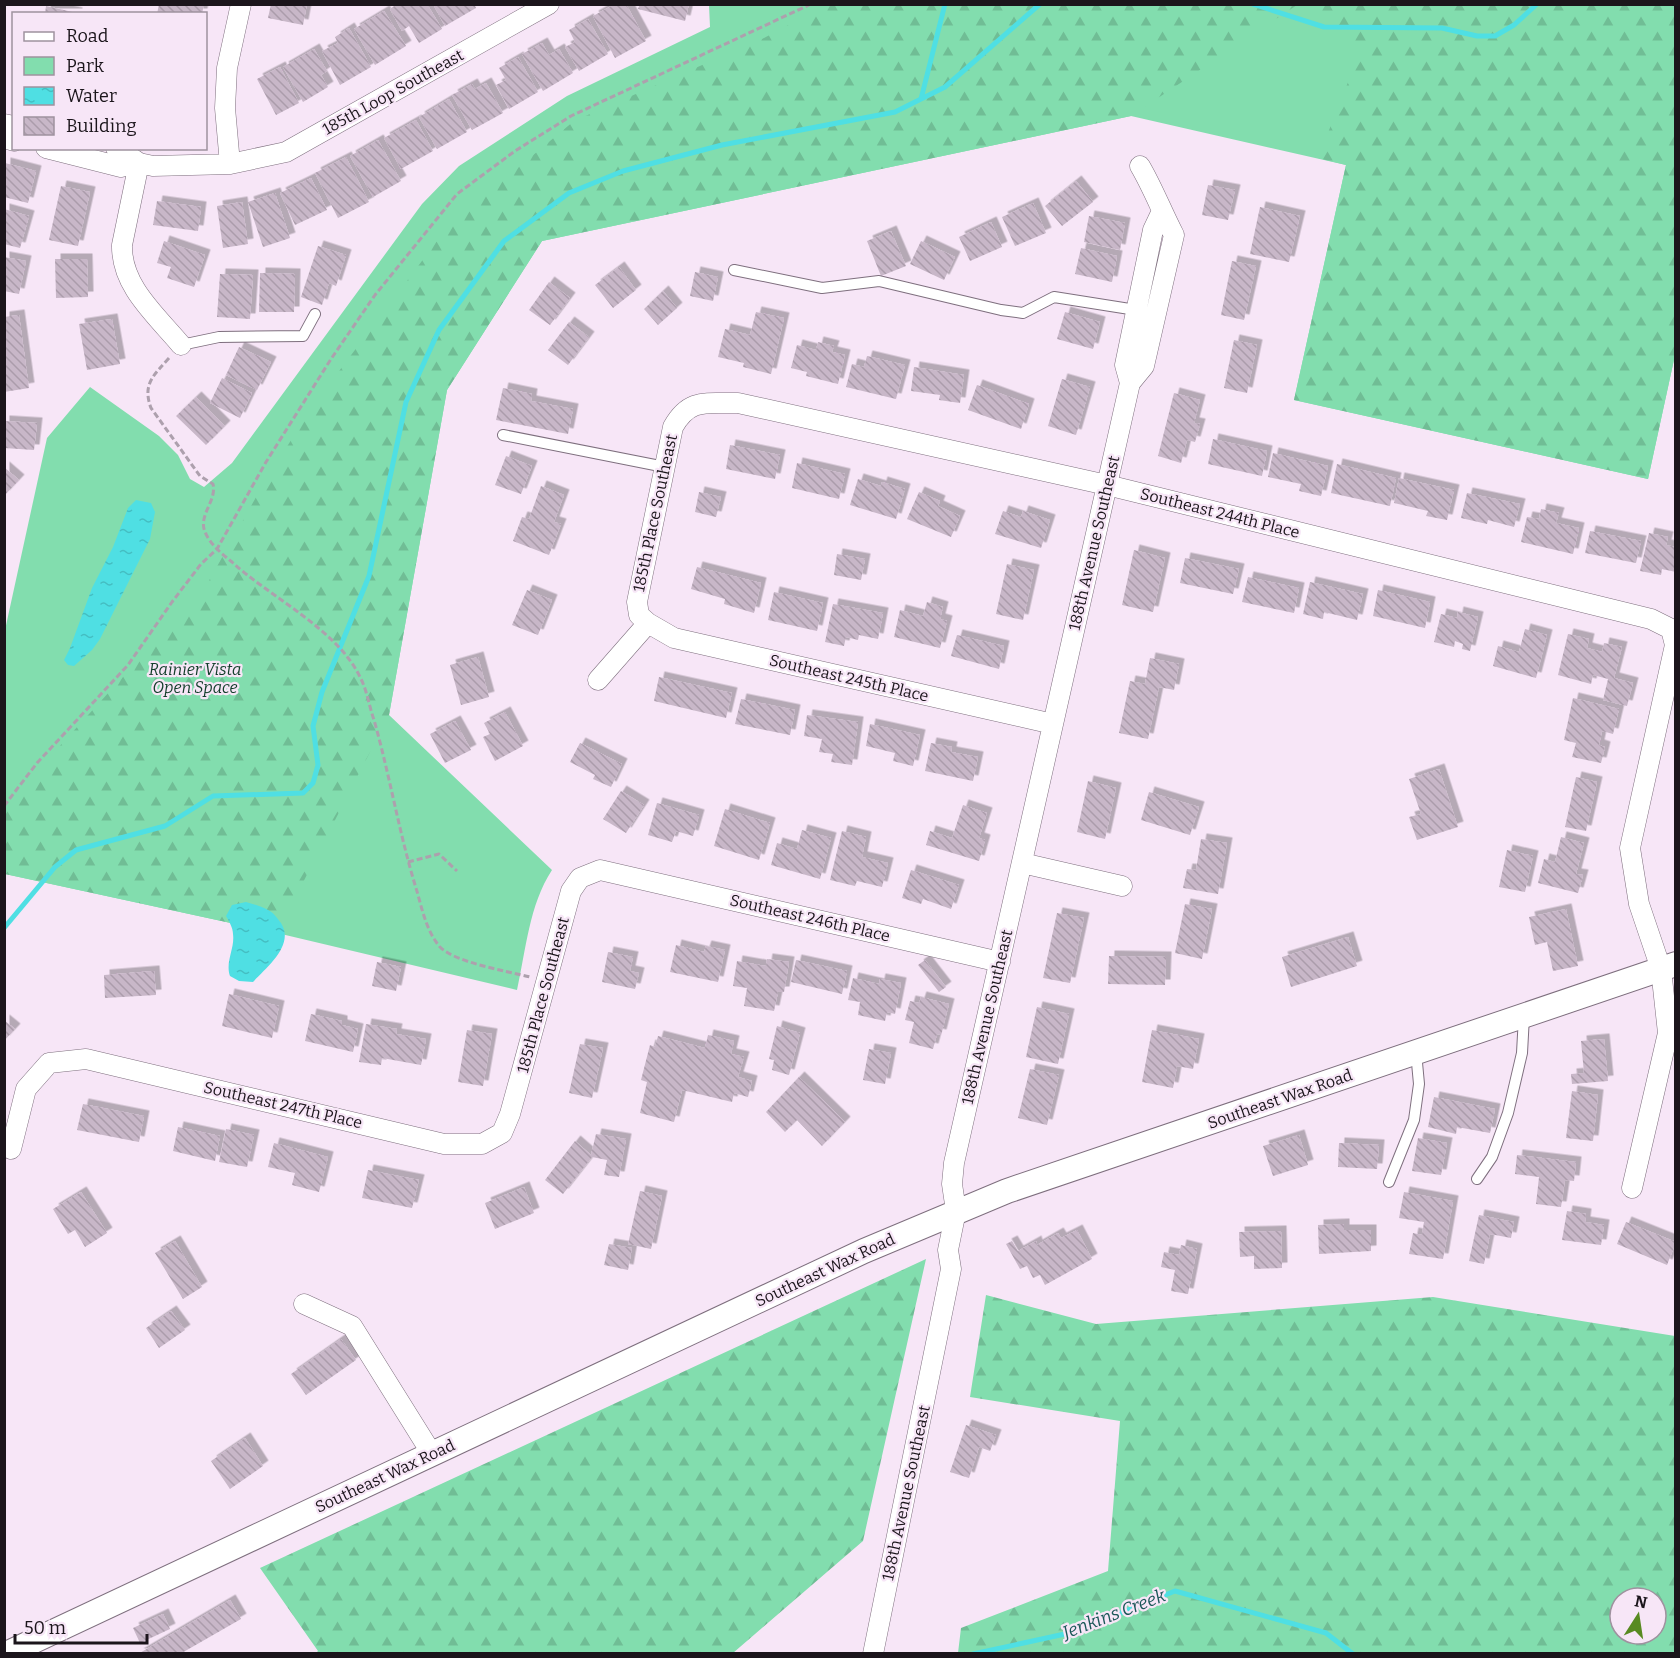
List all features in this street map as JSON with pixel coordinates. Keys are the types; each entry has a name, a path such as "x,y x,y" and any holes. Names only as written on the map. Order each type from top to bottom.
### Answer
{"street":[{"path":"230,164 225,108 227,68 241,4"},
{"name":"185th Loop Southeast","path":"54,150 121,167 138,163 153,166 230,164 286,152 549,4"},
{"path":"120,150 138,163 122,245 122,258 130,284 181,345"},
{"name":"188th Avenue Southeast","path":"873,1653 951,1269 948,1250 956,1211 952,1184 954,1163 1130,383 1144,366 1174,235 1153,188 1140,166"},
{"name":"188th Avenue Southeast","path":"1130,383 1125,364 1154,230 1162,212"},
{"name":"Southeast 244th Place","path":"694,404 738,403 1107,485 1651,619 1671,629 1675,645 1630,848 1639,904 1668,966"},
{"name":"185th Place Southeast","path":"648,623 639,615 637,602 673,427 679,416 694,404"},
{"path":"598,680 648,623"},
{"name":"Southeast 245th Place","path":"648,623 674,638 1053,724"},
{"path":"1022,863 1122,886"},
{"name":"185th Place Southeast","path":"482,1144 502,1133 510,1114 571,891 580,878 600,870 621,874"},
{"name":"Southeast 246th Place","path":"621,874 1000,962"},
{"path":"1632,1188 1668,1033 1668,966"},
{"name":"Southeast Wax Road","path":"6,1653 864,1251 956,1211 1018,1187 1668,966"},
{"name":"Southeast 247th Place","path":"11,1149 26,1089 49,1063 86,1059 444,1144 482,1144"},
{"path":"304,1304 352,1326 432,1454"}],"lane":[{"path":"734,270 822,288 879,281 1001,310 1023,313 1054,297 1136,310"},
{"path":"181,345 219,337 303,336 315,314"},
{"path":"503,435 665,467"},
{"path":"1477,1179 1492,1157 1508,1113 1522,1053 1524,1015"},
{"path":"1389,1182 1413,1120 1419,1084 1416,1052"}],"path":[{"path":"4,806 37,763 128,665 201,564 217,549 266,462 366,307 457,195 515,151 571,116 811,4"},
{"path":"181,345 152,378 147,398 151,408 200,476 213,484 214,493 204,517 203,528 206,535 217,549 242,571 332,639 361,678 382,747 408,862 429,930 441,947 456,958 546,982"},
{"path":"408,862 439,854 457,870"}],"green space":[{"name":"Rainier Vista Open Space","path":"709,5 1675,5 1675,355 1648,479 1294,400 1346,165 1131,116 542,241 447,390 389,715 552,870 533,913 517,990 277,933 5,874 5,630 47,438 90,387 159,436 178,455 190,479 204,487 232,463 422,204 459,166 567,96 710,27"},
{"path":"826,5 1297,5 1131,116 542,241 447,390 389,715 277,933 5,874 4,807 206,586 264,483 312,407 449,225 574,121 764,38"},
{"path":"1315,5 1675,5 1675,355 1648,479 1294,400 1346,165 1318,158 1358,57"},
{"path":"926,1259 863,1541 733,1653 316,1653 318,1651 260,1568"},
{"path":"986,1295 1096,1324 1433,1297 1675,1336 1675,1653 958,1653 961,1628 1108,1571 1120,1421 970,1397"}],"water":[{"path":"136,500 151,503 155,512 150,539 100,639 92,650 74,666 68,665 64,660 92,588 113,547 128,508"},
{"path":"246,902 263,907 272,913 281,923 284,931 282,947 278,955 253,982 239,981 230,976 229,971 233,934 226,916 232,905"}],"building":[{"path":"159,4 204,4 202,12 157,12"},
{"path":"271,4 307,4 303,25 268,18"},
{"path":"397,4 427,4 442,29 419,43 409,26 402,31 390,9"},
{"path":"433,4 474,4 476,8 445,26"},
{"path":"615,4 626,4 646,41 615,58 593,16"},
{"path":"640,4 689,4 685,21 638,9"},
{"path":"46,6 73,12 45,12"},
{"path":"384,11 406,46 375,65 354,29"},
{"path":"588,19 608,54 579,71 565,47 575,42 569,30"},
{"path":"349,28 371,67 340,85 322,51 338,43 335,37"},
{"path":"542,43 549,55 559,49 573,73 543,91 522,54"},
{"path":"314,49 327,71 321,75 328,87 303,102 283,67"},
{"path":"518,57 538,92 509,109 496,85 506,80 499,68"},
{"path":"280,67 299,103 276,115 257,79"},
{"path":"486,83 503,113 472,130 452,95 472,84 475,89"},
{"path":"449,99 467,132 437,149 419,117"},
{"path":"416,120 433,151 401,169 384,138"},
{"path":"378,140 401,181 373,197 350,156"},
{"path":"346,157 369,202 338,218 315,173"},
{"path":"5,163 36,171 28,203 4,197"},
{"path":"311,178 327,210 295,225 280,193"},
{"path":"1076,181 1093,202 1062,226 1045,206"},
{"path":"1208,185 1235,190 1228,220 1202,215"},
{"path":"61,186 90,192 78,246 49,240"},
{"path":"275,193 290,238 263,247 248,202"},
{"path":"157,201 201,207 198,231 153,225"},
{"path":"242,202 248,244 223,248 217,206"},
{"path":"1033,203 1046,233 1015,246 1002,217"},
{"path":"1260,207 1300,216 1289,262 1250,254"},
{"path":"4,209 29,216 20,248 4,244"},
{"path":"1089,216 1125,223 1120,250 1084,242"},
{"path":"991,222 1002,247 970,261 959,237"},
{"path":"891,231 906,266 881,276 867,241"},
{"path":"164,241 205,255 194,287 167,278 171,267 157,263"},
{"path":"921,241 955,257 944,280 910,264"},
{"path":"318,246 346,255 336,286 329,283 322,305 301,297"},
{"path":"1081,248 1117,256 1112,282 1075,274"},
{"path":"4,257 26,261 19,294 4,291"},
{"path":"55,259 87,259 88,297 56,298"},
{"path":"1232,261 1256,266 1244,320 1221,315"},
{"path":"619,267 636,290 613,308 595,285"},
{"path":"695,272 718,277 713,301 690,296"},
{"path":"260,273 295,274 294,312 259,312"},
{"path":"220,274 253,275 250,319 217,317"},
{"path":"549,282 570,298 550,325 529,310"},
{"path":"663,291 677,308 658,325 644,309"},
{"path":"756,312 784,318 771,374 743,367 744,363 718,357 725,329 750,335"},
{"path":"1065,312 1100,322 1093,349 1057,339"},
{"path":"19,315 29,388 4,392 4,317"},
{"path":"112,319 120,364 87,370 79,324"},
{"path":"569,322 589,337 568,365 548,350"},
{"path":"1234,340 1257,345 1247,393 1224,388"},
{"path":"818,342 834,346 832,352 845,355 838,384 806,376 807,372 791,368 797,345 816,350"},
{"path":"239,347 271,362 257,390 226,375"},
{"path":"867,356 905,365 896,399 846,387 852,364 864,367"},
{"path":"914,367 964,375 960,403 939,400 940,395 911,391"},
{"path":"222,378 252,393 240,418 210,403"},
{"path":"1062,379 1090,387 1076,435 1048,426"},
{"path":"977,385 1029,404 1021,429 968,410"},
{"path":"503,388 532,394 531,401 573,409 568,434 496,420"},
{"path":"1174,393 1200,400 1194,423 1200,424 1195,442 1187,440 1181,463 1158,456"},
{"path":"196,397 225,426 206,445 176,416"},
{"path":"4,421 37,423 34,450 4,448"},
{"path":"1213,439 1267,451 1262,476 1208,464"},
{"path":"730,445 780,455 775,479 726,469"},
{"path":"1273,453 1328,466 1321,496 1299,491 1301,484 1268,477"},
{"path":"506,456 532,466 521,494 495,485"},
{"path":"797,463 845,474 839,499 792,488"},
{"path":"1337,464 1396,478 1390,506 1331,493"},
{"path":"4,467 19,480 4,496"},
{"path":"1399,478 1454,490 1447,520 1426,516 1428,511 1394,503"},
{"path":"858,479 881,486 882,482 905,489 896,519 850,505"},
{"path":"541,486 564,495 554,522 561,524 549,555 513,541 522,517 529,519"},
{"path":"699,492 721,497 716,517 695,512"},
{"path":"919,492 940,501 938,506 960,516 951,537 907,519"},
{"path":"1467,493 1520,504 1514,527 1488,520 1487,524 1461,518"},
{"path":"1541,509 1559,513 1556,523 1579,528 1573,554 1521,542 1527,517 1539,519"},
{"path":"1003,511 1021,517 1023,511 1050,520 1041,548 995,534"},
{"path":"1590,531 1641,541 1636,563 1585,553"},
{"path":"1649,533 1668,537 1666,545 1676,547 1676,572 1662,569 1661,575 1640,571"},
{"path":"1134,550 1165,558 1153,612 1122,605"},
{"path":"837,554 865,559 861,580 834,575"},
{"path":"1185,558 1239,569 1233,594 1180,583"},
{"path":"1007,564 1034,570 1023,620 996,614"},
{"path":"697,567 761,583 754,613 724,604 725,599 691,589"},
{"path":"1248,577 1299,588 1294,613 1242,602"},
{"path":"1310,582 1363,594 1357,620 1324,612 1323,619 1303,614"},
{"path":"527,590 552,600 538,635 512,625"},
{"path":"1378,590 1430,602 1425,628 1373,616"},
{"path":"774,592 823,603 817,631 768,620"},
{"path":"927,602 943,607 940,619 947,621 940,648 894,637 900,610 923,616"},
{"path":"833,604 883,613 878,639 859,635 858,640 846,637 844,646 825,642"},
{"path":"1458,612 1478,617 1470,651 1462,649 1463,644 1455,641 1454,647 1434,642 1441,614 1457,618"},
{"path":"1525,629 1547,635 1536,678 1493,666 1498,646 1519,652"},
{"path":"1568,634 1589,639 1587,648 1602,652 1604,643 1622,647 1614,678 1633,683 1627,706 1603,700 1608,679 1593,675 1591,684 1558,675"},
{"path":"957,635 1004,646 999,669 951,656"},
{"path":"478,657 489,697 461,705 450,665"},
{"path":"1150,658 1179,664 1174,690 1159,687 1148,739 1119,733 1130,681 1145,684"},
{"path":"659,677 732,693 726,718 654,701"},
{"path":"1573,698 1619,709 1613,734 1602,731 1599,745 1605,747 1601,763 1572,757 1576,743 1564,740"},
{"path":"741,699 795,710 790,735 735,724"},
{"path":"505,712 523,746 495,761 483,737 490,734 484,723"},
{"path":"807,715 858,722 852,765 831,762 833,754 819,752 822,739 804,736"},
{"path":"455,721 471,750 445,763 430,734"},
{"path":"870,724 920,735 913,766 893,761 895,753 866,746"},
{"path":"580,743 622,764 611,787 593,779 595,775 570,762"},
{"path":"931,743 952,747 951,752 978,757 973,781 925,771"},
{"path":"1439,769 1458,827 1417,840 1409,817 1421,814 1409,779"},
{"path":"1576,777 1597,782 1586,831 1565,827"},
{"path":"1088,781 1116,788 1105,839 1077,832"},
{"path":"621,791 644,805 626,833 603,819"},
{"path":"1149,792 1199,807 1190,835 1141,820"},
{"path":"657,803 699,815 693,836 676,831 672,842 648,835"},
{"path":"963,805 987,813 979,838 985,840 979,861 926,845 930,831 952,838"},
{"path":"725,809 770,823 759,860 714,846"},
{"path":"802,830 831,838 820,879 771,865 777,843 797,849"},
{"path":"842,831 866,837 862,857 888,863 882,887 857,881 855,886 830,880"},
{"path":"1561,837 1584,843 1576,874 1583,875 1578,893 1538,883 1544,859 1555,862"},
{"path":"1201,839 1227,843 1218,894 1183,888 1187,869 1196,870"},
{"path":"1507,850 1533,856 1525,892 1499,887"},
{"path":"911,870 959,885 951,909 923,899 921,904 902,898"},
{"path":"1185,904 1212,909 1202,959 1175,953"},
{"path":"1566,909 1578,966 1553,971 1547,942 1535,945 1529,917"},
{"path":"1057,913 1084,918 1070,983 1043,978"},
{"path":"1348,937 1357,966 1291,987 1282,957"},
{"path":"676,945 704,952 706,946 725,950 718,982 670,972"},
{"path":"608,952 633,957 630,971 639,973 635,989 602,982"},
{"path":"1109,956 1166,957 1165,985 1108,984"},
{"path":"767,959 789,962 784,992 778,992 774,1011 744,1006 747,988 733,986 737,961 766,966"},
{"path":"796,960 847,971 842,994 791,982"},
{"path":"925,960 946,987 939,992 918,965"},
{"path":"377,962 401,967 396,991 372,986"},
{"path":"154,971 156,995 105,998 104,975"},
{"path":"853,978 879,984 880,979 901,983 895,1014 887,1012 885,1021 858,1015 860,1002 848,1000"},
{"path":"229,994 279,1006 272,1038 222,1026"},
{"path":"921,997 949,1004 941,1035 937,1034 933,1049 909,1043 914,1022 905,1020 910,1001 919,1003"},
{"path":"1037,1007 1069,1014 1058,1064 1026,1057"},
{"path":"311,1014 342,1021 342,1025 358,1029 353,1052 305,1041"},
{"path":"4,1020 15,1029 4,1041"},
{"path":"366,1024 397,1029 396,1034 426,1039 421,1065 382,1058 381,1065 359,1062"},
{"path":"777,1026 800,1033 789,1075 772,1070 774,1060 769,1059"},
{"path":"467,1030 492,1034 483,1086 458,1082"},
{"path":"1152,1030 1199,1039 1193,1069 1177,1066 1173,1088 1142,1082"},
{"path":"708,1035 734,1041 731,1054 744,1057 738,1077 752,1081 748,1097 734,1093 732,1102 682,1090 674,1122 640,1113 647,1082 641,1080 650,1045 655,1047 658,1036 705,1048"},
{"path":"1604,1039 1608,1081 1572,1084 1571,1074 1584,1073 1581,1041"},
{"path":"580,1044 603,1048 592,1098 569,1093"},
{"path":"869,1049 891,1053 885,1084 863,1080"},
{"path":"1030,1069 1059,1075 1047,1125 1018,1118"},
{"path":"799,1077 845,1122 822,1146 797,1120 785,1132 766,1112"},
{"path":"1572,1091 1598,1095 1593,1141 1566,1138"},
{"path":"1434,1097 1495,1109 1490,1133 1457,1127 1456,1134 1428,1127"},
{"path":"83,1104 144,1116 139,1142 77,1130"},
{"path":"178,1127 220,1136 215,1161 173,1151"},
{"path":"226,1129 254,1135 247,1167 219,1162"},
{"path":"596,1134 626,1139 619,1177 604,1175 607,1160 592,1157 563,1194 545,1180 575,1141 591,1155"},
{"path":"1299,1135 1308,1165 1273,1176 1263,1146"},
{"path":"1418,1138 1447,1143 1441,1175 1412,1171"},
{"path":"274,1143 328,1157 319,1192 292,1185 295,1173 268,1167"},
{"path":"1339,1143 1379,1145 1377,1169 1338,1167"},
{"path":"1517,1155 1576,1162 1574,1181 1565,1180 1561,1207 1536,1204 1539,1177 1515,1174"},
{"path":"368,1170 419,1180 412,1208 362,1198"},
{"path":"524,1187 534,1213 495,1229 485,1203"},
{"path":"640,1191 662,1196 651,1249 628,1244"},
{"path":"81,1192 107,1233 85,1247 75,1230 68,1234 53,1209"},
{"path":"1404,1192 1453,1201 1443,1259 1409,1254 1413,1233 1422,1235 1424,1222 1399,1218"},
{"path":"1567,1211 1586,1214 1585,1222 1604,1225 1601,1245 1562,1240"},
{"path":"1479,1215 1514,1222 1511,1238 1490,1234 1484,1264 1469,1261"},
{"path":"1626,1222 1676,1242 1667,1265 1617,1244"},
{"path":"1344,1224 1344,1230 1371,1230 1371,1251 1319,1254 1318,1225"},
{"path":"1077,1230 1092,1259 1045,1285 1040,1275 1033,1278 1027,1266 1020,1269 1006,1244 1012,1241 1018,1251 1036,1241 1037,1245 1058,1233 1061,1238"},
{"path":"1281,1231 1282,1268 1254,1269 1254,1256 1240,1257 1239,1232"},
{"path":"175,1241 202,1287 183,1299 155,1253"},
{"path":"609,1244 632,1248 628,1270 604,1265"},
{"path":"1181,1245 1197,1249 1188,1294 1171,1291 1175,1270 1161,1267 1164,1252 1179,1255"},
{"path":"171,1311 185,1330 159,1348 146,1328"},
{"path":"341,1339 356,1360 306,1395 291,1374"},
{"path":"966,1425 996,1435 990,1451 979,1447 969,1478 950,1472"},
{"path":"245,1438 263,1466 230,1489 211,1461"},
{"path":"230,1600 241,1619 180,1654 138,1654"},
{"path":"163,1614 170,1629 140,1643 133,1628"}],"waterway":[{"path":"921,99 945,4"},
{"path":"4,928 55,867 76,850 165,826 213,796 303,793 313,783 318,765 313,726 322,692 369,576 406,402 439,330 504,241 569,193 623,171 722,145 895,112 945,87 1040,4"},
{"path":"1253,4 1324,27 1442,28 1477,36 1495,36 1514,25 1537,4"},
{"name":"Jenkins Creek","path":"973,1654 1074,1632 1175,1591 1326,1633 1353,1654"}]}
